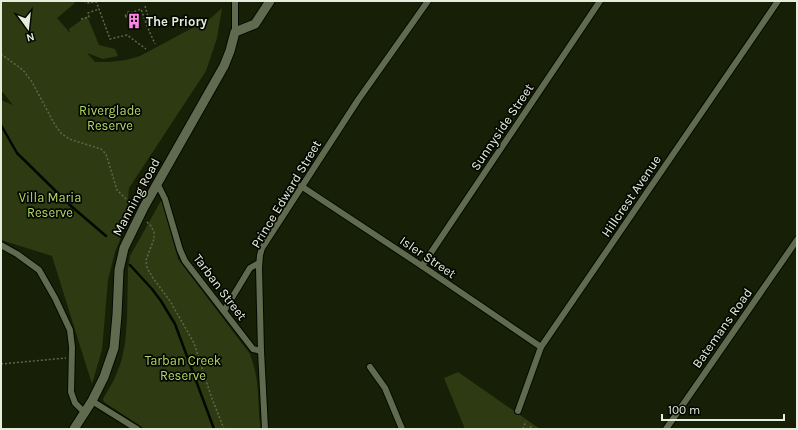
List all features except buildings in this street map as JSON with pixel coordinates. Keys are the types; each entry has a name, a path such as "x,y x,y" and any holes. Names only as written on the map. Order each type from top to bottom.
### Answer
{"street":[{"path":"235,1 236,32 255,24 270,1"},
{"name":"Prince Edward Street","path":"265,429 259,263 262,248 358,100 428,1"},
{"name":"Sunnyside Street","path":"422,266 600,1"},
{"name":"Hillcrest Avenue","path":"518,411 540,347 778,1"},
{"name":"Manning Road","path":"74,429 92,401 104,377 114,348 119,270 124,248 157,183 224,66 236,32"},
{"name":"Tarban Street","path":"157,183 165,199 182,255 253,349 261,351"},
{"name":"Isler Street","path":"301,186 422,266 540,347"},
{"name":"Batemans Road","path":"666,429 797,240"},
{"path":"1,245 17,254 39,270 55,298 70,330 72,347 71,392 75,403 85,413"},
{"path":"224,310 250,268 259,263"},
{"path":"370,367 385,388 402,429"},
{"path":"92,401 137,429"}],"path":[{"path":"84,1 88,3 96,1 110,39 127,35 146,49"},
{"path":"145,6 149,20 145,21"},
{"path":"81,19 89,16 88,13 98,9"},
{"path":"129,11 125,17 128,16 128,14 141,9 156,44"},
{"path":"1,54 23,70 32,82 55,125 61,133 69,139 101,149 106,154 117,190 135,207 132,213"},
{"path":"147,222 154,232 154,239 146,260 147,268 170,301 194,343 211,396 224,429"},
{"path":"1,364 72,358"},
{"path":"523,429 526,421"},
{"path":"526,429 533,426"}],"green space":[{"path":"1,1 74,1 75,3 57,18 70,33 69,29 87,16 99,45 115,49 118,56 103,59 87,53 95,62 126,60 140,56 211,18 222,8 217,38 206,71 129,188 126,225 115,252 108,280 102,350 92,384 52,256 1,240 1,100 13,105 1,90"},
{"name":"Tarban Creek Reserve","path":"162,199 178,259 250,354 257,378 261,429 145,429 104,402 103,399 114,380 121,362 125,344 128,269 130,256"},
{"path":"458,372 540,429 465,429 444,378"}],"waterway":[{"path":"1,125 17,153 71,206 106,236"},
{"path":"130,265 152,289 175,324 214,429"}],"place":[{"name":"The Priory","path":"134,21"}],"park label":[{"name":"Riverglade Reserve","path":"110,118"},
{"name":"Villa Maria Reserve","path":"50,204"}]}
